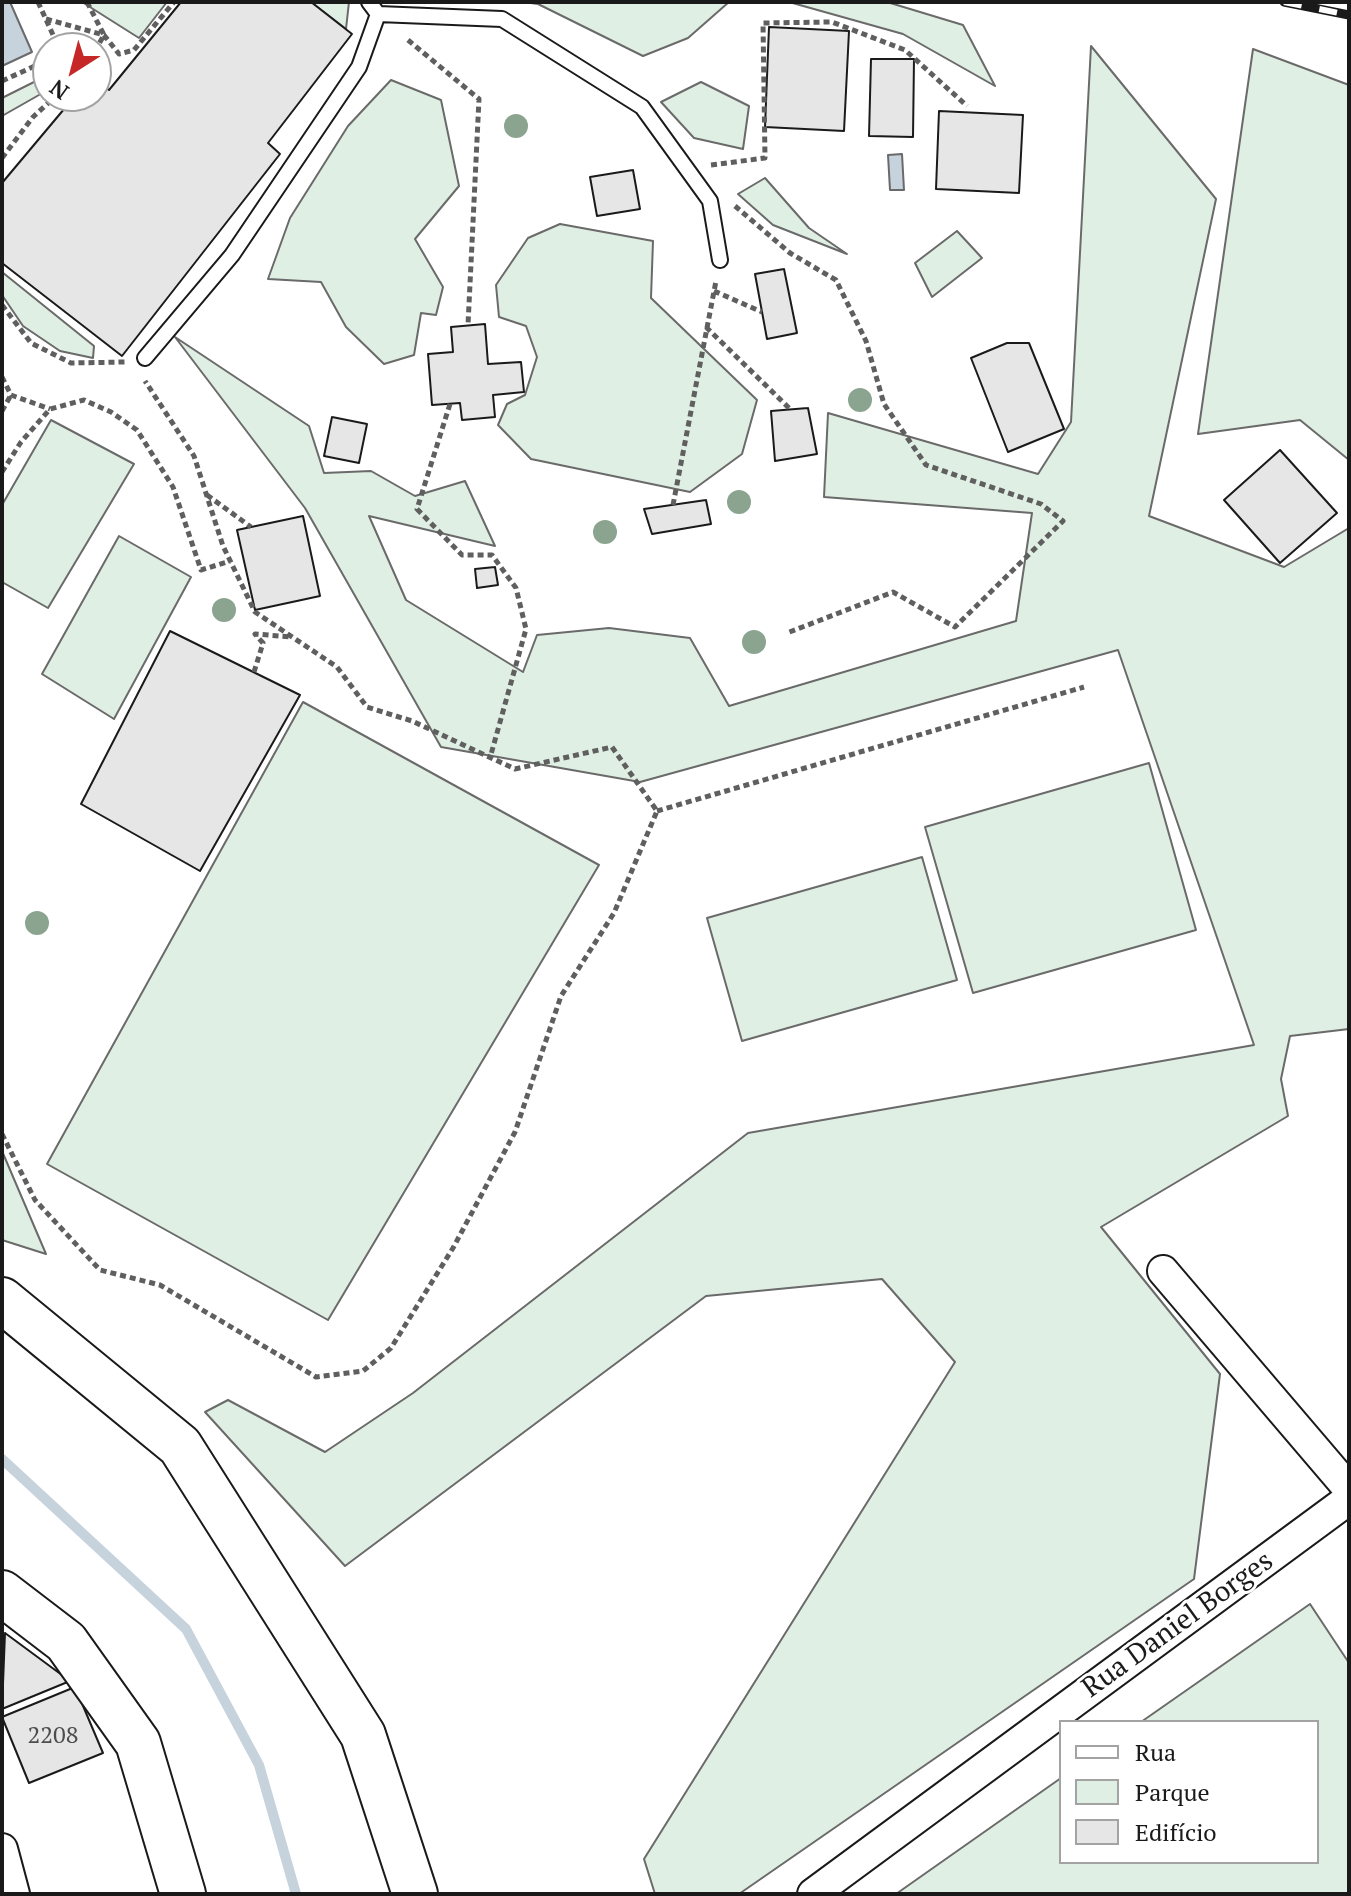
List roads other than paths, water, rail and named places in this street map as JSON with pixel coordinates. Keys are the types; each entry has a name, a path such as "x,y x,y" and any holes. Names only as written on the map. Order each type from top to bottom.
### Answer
{"main road":[{"path":"2,1300 180,1446 363,1735 415,1894"},
{"path":"2,1593 66,1642 138,1743 183,1894"}],"street":[{"path":"1163,1271 1349,1489"},
{"name":"Rua Daniel Borges","path":"813,1894 1349,1499"},
{"path":"2,1849 14,1894"}],"lane":[{"path":"145,358 232,255 359,67 373,8 502,19 642,107 710,201 720,260"}],"waterway":[{"path":"2,1459 186,1629 259,1765 296,1894"}],"railway":[{"path":"1284,2 1349,15"}]}
